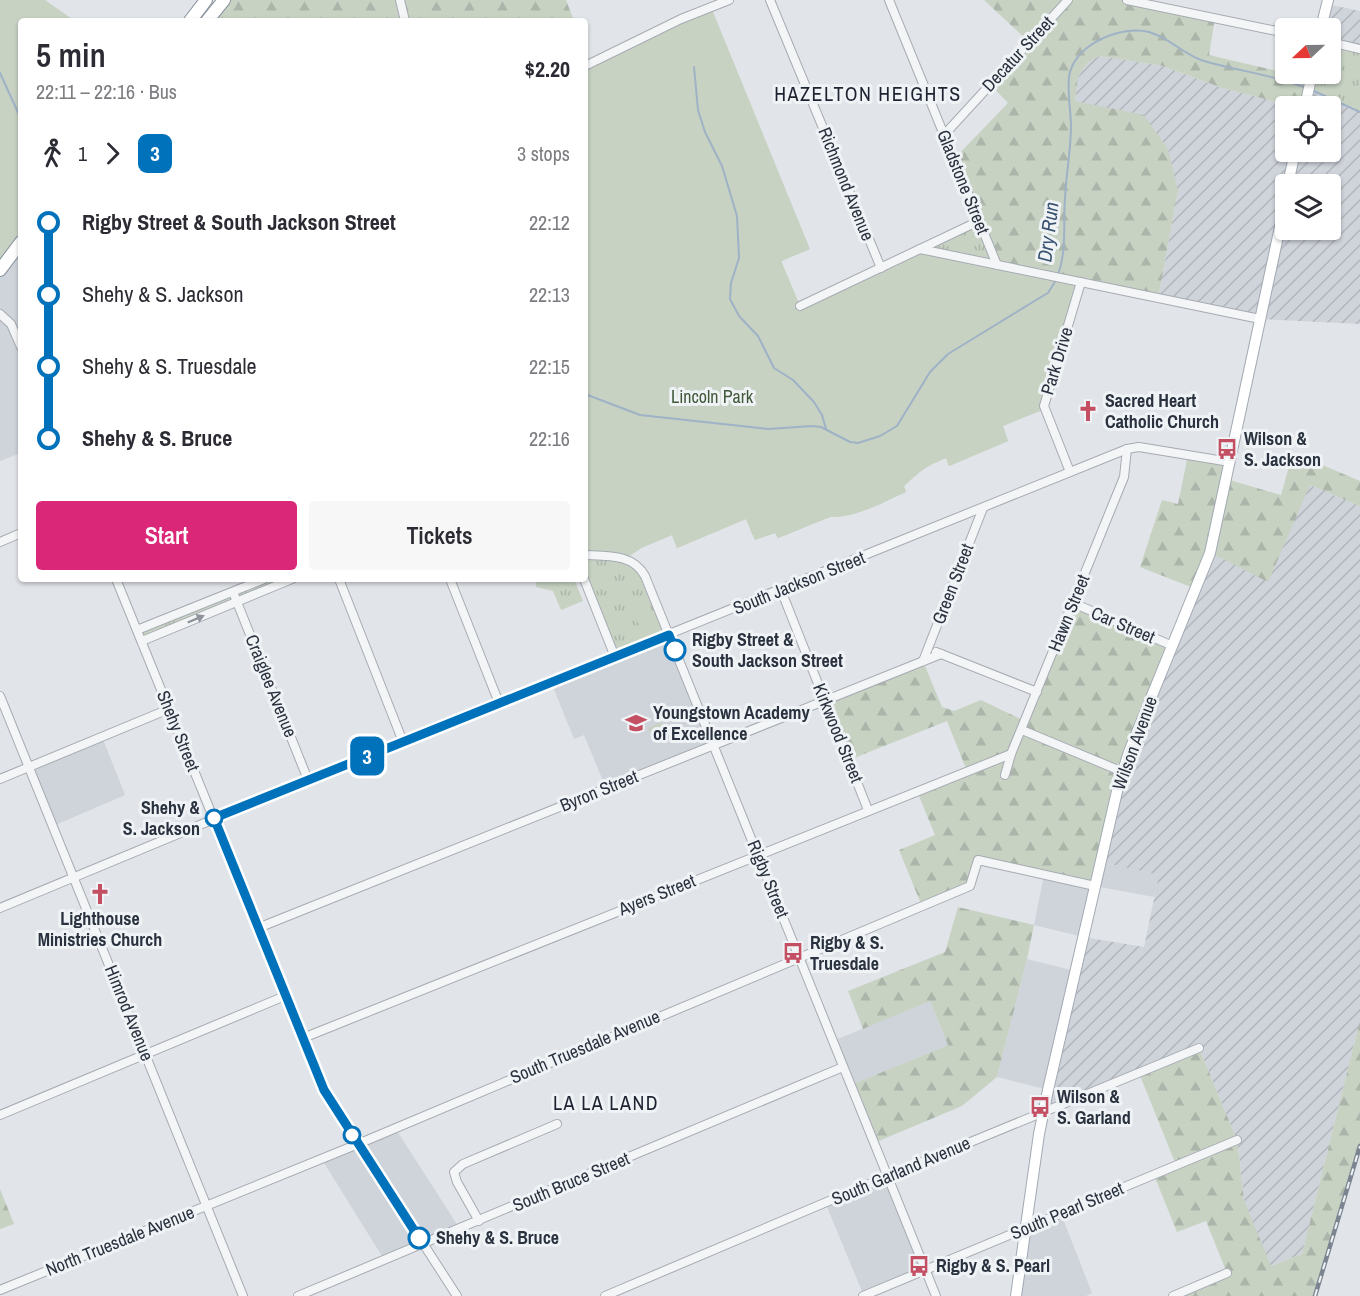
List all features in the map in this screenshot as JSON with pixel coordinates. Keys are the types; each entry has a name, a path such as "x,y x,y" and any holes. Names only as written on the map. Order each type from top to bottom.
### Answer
{"highway":[{"path":"192,18 206,0"},
{"path":"209,18 224,0"},
{"path":"0,270 18,246"}],"main road":[{"path":"1324,18 1328,0"},
{"name":"Wilson Avenue","path":"1016,1296 1044,1112 1123,772 1210,553 1277,240"}],"street":[{"path":"400,0 404,18"},
{"path":"588,65 681,19 729,0"},
{"name":"Richmond Avenue","path":"770,0 881,268"},
{"name":"Gladstone Street","path":"889,0 997,265"},
{"name":"Decatur Street","path":"944,135 1068,0"},
{"path":"1127,0 1275,31"},
{"path":"1341,45 1360,49"},
{"path":"800,306 979,220"},
{"name":"Gladstone Street","path":"920,249 1260,318"},
{"name":"Park Drive","path":"1070,472 1044,406 1081,282"},
{"path":"0,314 11,324 18,340"},
{"name":"South Jackson Street","path":"0,908 214,818 1127,449 1141,447 1230,462"},
{"name":"Hawn Street","path":"1005,776 1011,754 1124,477 1127,449"},
{"name":"Green Street","path":"923,661 983,508"},
{"path":"0,542 18,534"},
{"name":"Rigby Street","path":"588,555 618,558 637,564 645,576 936,1296"},
{"name":"Shehy Street","path":"117,582 324,1090 456,1296"},
{"path":"137,630 257,582"},
{"path":"142,641 284,582"},
{"path":"340,582 403,742"},
{"path":"451,582 500,703"},
{"path":"585,582 615,657"},
{"name":"Kirkwood Street","path":"781,590 868,810"},
{"name":"Craiglee Avenue","path":"233,592 308,780"},
{"name":"Car Street","path":"1073,603 1173,646"},
{"path":"928,649 1037,692"},
{"name":"Byron Street","path":"258,928 941,654"},
{"name":"Himrod Avenue","path":"0,696 243,1296"},
{"path":"0,779 170,709"},
{"path":"1022,730 1123,772"},
{"name":"Ayers Street","path":"303,1038 1011,754"},
{"name":"South Truesdale Avenue","path":"206,1205 358,1144 963,888 972,883 978,860 1095,886"},
{"path":"0,1115 285,996"},
{"name":"South Garland Avenue","path":"605,1296 1199,1048"},
{"name":"South Bruce Street","path":"298,1296 843,1067"},
{"path":"479,1221 457,1182 454,1172 457,1168 557,1124"},
{"name":"South Pearl Street","path":"863,1296 1237,1140"},
{"name":"North Truesdale Avenue","path":"0,1290 206,1205"},
{"path":"1173,1296 1227,1273"}],"shaded area":[{"path":"1327,4 1360,11 1360,49 1341,44 1341,18 1324,18"},
{"path":"1099,56 1163,66 1222,88 1275,101 1275,162 1341,162 1341,103 1360,112 1360,324 1260,319 1158,298 1178,191 1075,101 1078,77 1087,63"},
{"path":"1309,89 1325,96 1307,96"},
{"path":"18,253 18,454 0,461 0,270"},
{"path":"1310,485 1360,506 1360,1020 1302,1254 1270,1266 1244,1200 1237,1140 1199,1048 1044,1112 1083,937 1144,947 1159,875 1101,862 1118,787 1210,553"},
{"name":"Youngstown Academy of Excellence","path":"669,635 713,745 606,788 584,735 574,739 551,682"},
{"path":"102,737 125,795 53,826 29,768"},
{"path":"1101,862 1160,875 1154,897 1095,886 1083,937 1034,925 1044,875"},
{"path":"1027,959 1075,971 1048,1090 997,1077"},
{"path":"930,1001 948,1045 851,1085 833,1041"},
{"path":"395,1128 460,1229 385,1261 321,1158"},
{"path":"888,1176 926,1270 864,1296 825,1202"},
{"path":"1061,1214 1092,1293 1086,1296 1016,1296 1026,1228"}],"green space":[{"path":"0,0 45,0 71,18 18,18 18,253 0,270"},
{"path":"224,0 566,0 573,18 209,18"},
{"name":"Lincoln Park","path":"984,0 1127,0 1215,18 1209,55 1275,71 1275,84 1310,84 1307,96 1275,96 1275,101 1222,88 1163,66 1099,56 1087,63 1078,77 1075,101 1144,115 1168,149 1178,191 1158,298 1081,282 1011,422 1003,426 1008,441 949,466 946,458 925,467 904,486 906,492 879,505 850,515 830,517 778,538 775,533 755,540 746,519 677,548 672,535 641,548 625,559 588,329 588,309 810,249 781,261 800,306 996,264 954,159 1008,103 990,84 1029,42"},
{"name":"Lincoln Park","path":"711,7 810,249 781,261 800,306 920,249 1081,282 1045,409 1003,426 1008,441 949,466 946,458 923,470 909,481 904,486 906,492 850,515 830,517 778,538 775,533 755,540 746,519 677,548 672,535 641,548 625,559 588,555 588,65"},
{"path":"1341,44 1360,49 1360,112 1341,103 1341,96 1325,96 1309,89 1310,84 1341,84"},
{"path":"979,221 997,265 920,249"},
{"path":"1188,455 1230,462 1226,479 1281,495 1292,456 1320,464 1360,481 1360,506 1310,485 1268,582 1211,553 1196,589 1140,567 1162,500 1178,504"},
{"path":"588,556 637,564 669,635 615,657 586,582 588,582"},
{"path":"257,582 285,582 142,641 137,630"},
{"path":"536,582 575,582 583,601 561,610 553,591 536,587"},
{"path":"645,601 657,629 643,635 631,607"},
{"path":"1073,603 1173,646 1129,752 1095,886 978,860 972,883 922,906 899,850 935,835 917,791 967,771 947,721 849,760 825,700 923,661 942,707 954,711 981,700 1025,721"},
{"path":"661,722 668,739 655,744 648,728"},
{"path":"958,907 1034,925 997,1077 962,1106 874,1143 851,1085 948,1045 930,1001 863,1029 848,991 945,952"},
{"path":"1360,1020 1360,1146 1315,1296 1173,1296 1227,1273 1206,1221 1177,1232 1154,1175 1176,1165 1139,1073 1199,1048 1237,1140 1244,1200 1271,1266 1302,1254"},
{"path":"0,1189 14,1224 0,1229"}],"waterway":[{"name":"Dry Run","path":"1058,275 1064,247 1071,135 1069,78 1075,62 1091,45 1102,38 1126,31 1149,32 1201,60 1280,79 1306,88"},
{"path":"694,67 698,110 705,132 722,166 737,216 739,258 731,283 730,299 739,316 758,336 774,368 793,380 814,402 822,415 826,429"},
{"name":"Dry Run","path":"0,73 18,112"},
{"name":"Dry Run","path":"1312,90 1360,112"},
{"name":"Dry Run","path":"588,395 640,415 768,429 821,427 850,442 858,443 880,436 897,426 930,372 948,354 1048,293 1056,280"}],"railway":[{"path":"1315,1296 1360,1146"}],"bus line":[{"name":"3","path":"419,1238 324,1090 214,818 669,635 675,650"}],"place":[{"name":"Sacred Heart Catholic Church","path":"1088,411"},
{"name":"Wilson & S. Jackson","path":"1227,449"},
{"name":"Rigby Street & South Jackson Street","path":"675,650"},
{"name":"Youngstown Academy of Excellence","path":"636,723"},
{"name":"Shehy & S. Jackson","path":"214,818"},
{"name":"Lighthouse Ministries Church","path":"100,894"},
{"name":"Rigby & S. Truesdale","path":"793,953"},
{"name":"Wilson & S. Garland","path":"1040,1107"},
{"name":"Shehy & S. Bruce","path":"419,1238"},
{"name":"Rigby & S. Pearl","path":"919,1266"}],"district":[{"name":"HAZELTON HEIGHTS","path":"868,94"},
{"name":"LA LA LAND","path":"606,1103"}]}
